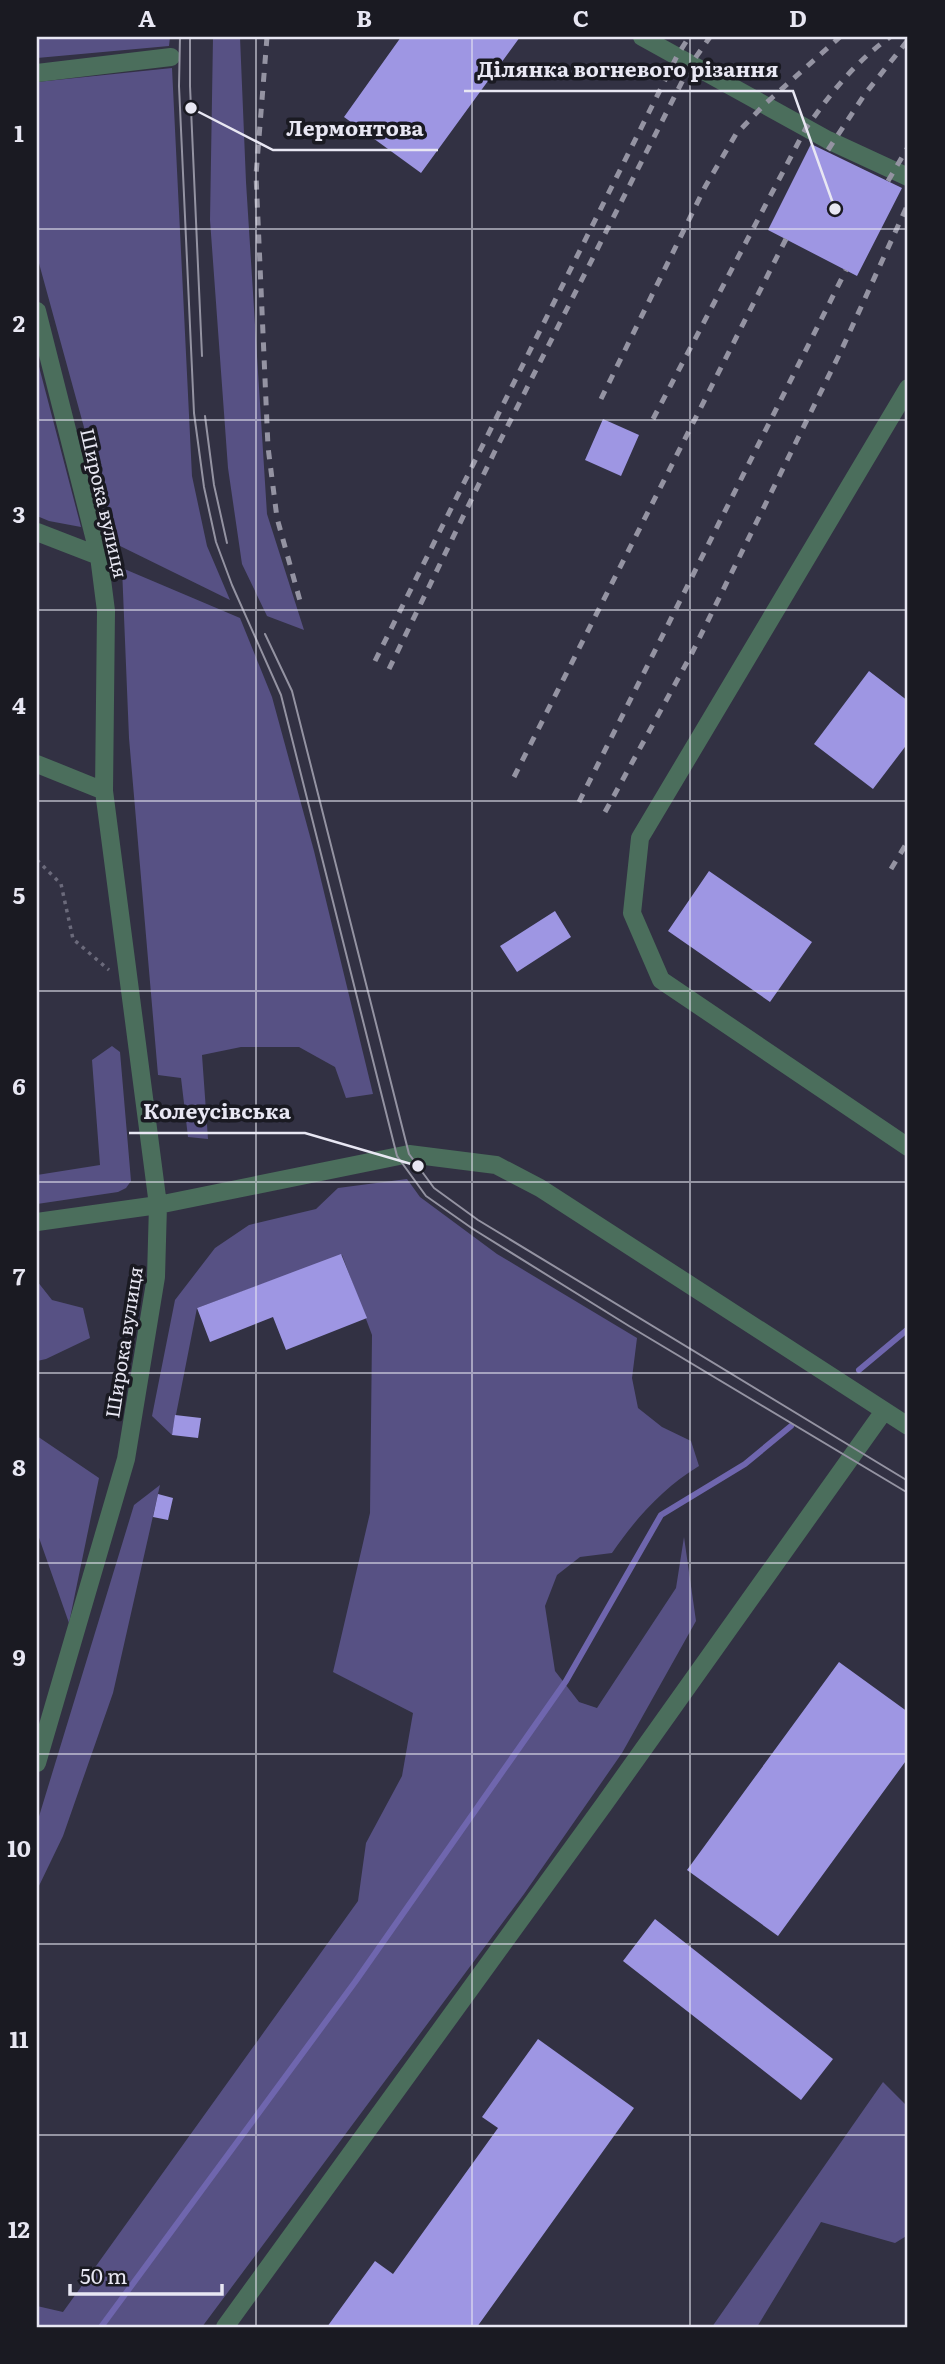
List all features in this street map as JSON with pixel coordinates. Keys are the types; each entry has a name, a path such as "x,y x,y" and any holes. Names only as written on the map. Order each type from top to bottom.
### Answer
{"street":[{"path":"642,37 828,140 908,177"},
{"path":"37,73 170,57"},
{"name":"Широка вулиця","path":"37,311 99,556 106,611 104,791 158,1205 156,1277 126,1459 37,1763"},
{"path":"908,387 640,838 632,913 661,980 908,1146"},
{"path":"37,532 99,556"},
{"path":"37,764 104,791"},
{"path":"37,1222 158,1205 409,1154 496,1165 540,1188 908,1426"},
{"path":"225,2327 605,1803 884,1411"}],"path":[{"path":"37,860 61,884 74,939 106,969 128,978"}],"shaded area":[{"path":"37,37 170,37 169,46 37,58"},
{"path":"213,37 240,37 246,182 267,514 304,630 267,616 242,564 228,468 210,220"},
{"path":"172,68 192,476 207,546 230,600 116,544 37,256 37,82"},
{"path":"37,359 81,527 37,516"},
{"path":"122,568 240,618 272,697 314,851 373,1094 346,1098 335,1067 299,1047 241,1047 202,1055 208,1139 188,1137 181,1078 158,1075 129,738"},
{"path":"112,1046 120,1052 131,1181 126,1188 118,1192 37,1204 37,1175 100,1165 92,1060"},
{"path":"407,1179 420,1197 497,1254 637,1338 632,1378 638,1408 662,1427 691,1441 699,1466 651,1505 612,1553 580,1557 557,1575 545,1606 555,1671 579,1702 597,1708 676,1588 684,1537 696,1621 622,1753 524,1894 202,2327 37,2327 37,2306 63,2312 358,1901 366,1843 402,1776 413,1713 333,1672 370,1513 372,1335 342,1255 197,1308 172,1435 152,1416 175,1300 215,1248 249,1225 316,1209 338,1188"},
{"path":"37,1281 52,1300 83,1308 90,1338 37,1361"},
{"path":"37,1436 99,1478 69,1623 37,1532"},
{"path":"160,1485 113,1693 63,1836 37,1890 37,1823 134,1505"},
{"path":"883,2082 908,2107 908,2235 895,2243 821,2222 757,2327 712,2327"}],"building":[{"path":"401,37 520,37 421,173 344,117"},
{"path":"811,144 902,188 857,276 768,230"},
{"path":"603,419 639,435 621,476 585,460"},
{"path":"869,671 908,701 908,743 873,789 814,744"},
{"path":"709,871 812,942 770,1002 668,931"},
{"path":"555,911 571,937 517,972 500,946"},
{"path":"341,1254 367,1318 286,1350 273,1317 210,1342 197,1308"},
{"path":"175,1415 201,1418 198,1438 172,1435"},
{"path":"158,1494 173,1498 168,1520 153,1517"},
{"path":"839,1662 908,1712 908,1758 778,1936 687,1870"},
{"path":"655,1919 833,2059 801,2100 623,1961"},
{"path":"538,2039 634,2108 477,2327 327,2327 375,2261 393,2274 498,2128 482,2117"}],"waterway":[{"path":"859,1370 908,1329"},
{"path":"101,2327 355,1982 566,1681 661,1515 745,1464 791,1426"}],"tram line":[{"path":"180,37 179,86 194,413 204,487 216,542 281,695 397,1156 426,1196 473,1229 908,1493"},
{"path":"190,37 202,356"},
{"path":"205,416 214,485 227,543"},
{"path":"265,634 292,691 409,1154 434,1188 478,1220 908,1481"}],"railway":[{"path":"267,37 256,175 268,447 277,518 302,608"},
{"path":"375,661 677,56 689,37"},
{"path":"389,669 494,453 691,64 710,37"},
{"path":"601,399 705,187 736,134 764,105 840,37"},
{"path":"653,419 806,128 844,79 890,37"},
{"path":"828,150 865,94 908,40"},
{"path":"888,181 908,147"},
{"path":"605,812 691,655 841,351 908,204"},
{"path":"514,777 786,239"},
{"path":"579,802 846,270"},
{"path":"891,869 908,841"}],"place":[{"name":"Лермонтова","path":"191,108"},
{"name":"Ділянка вогневого різання","path":"835,209"},
{"name":"Колеусівська","path":"418,1166"}]}
